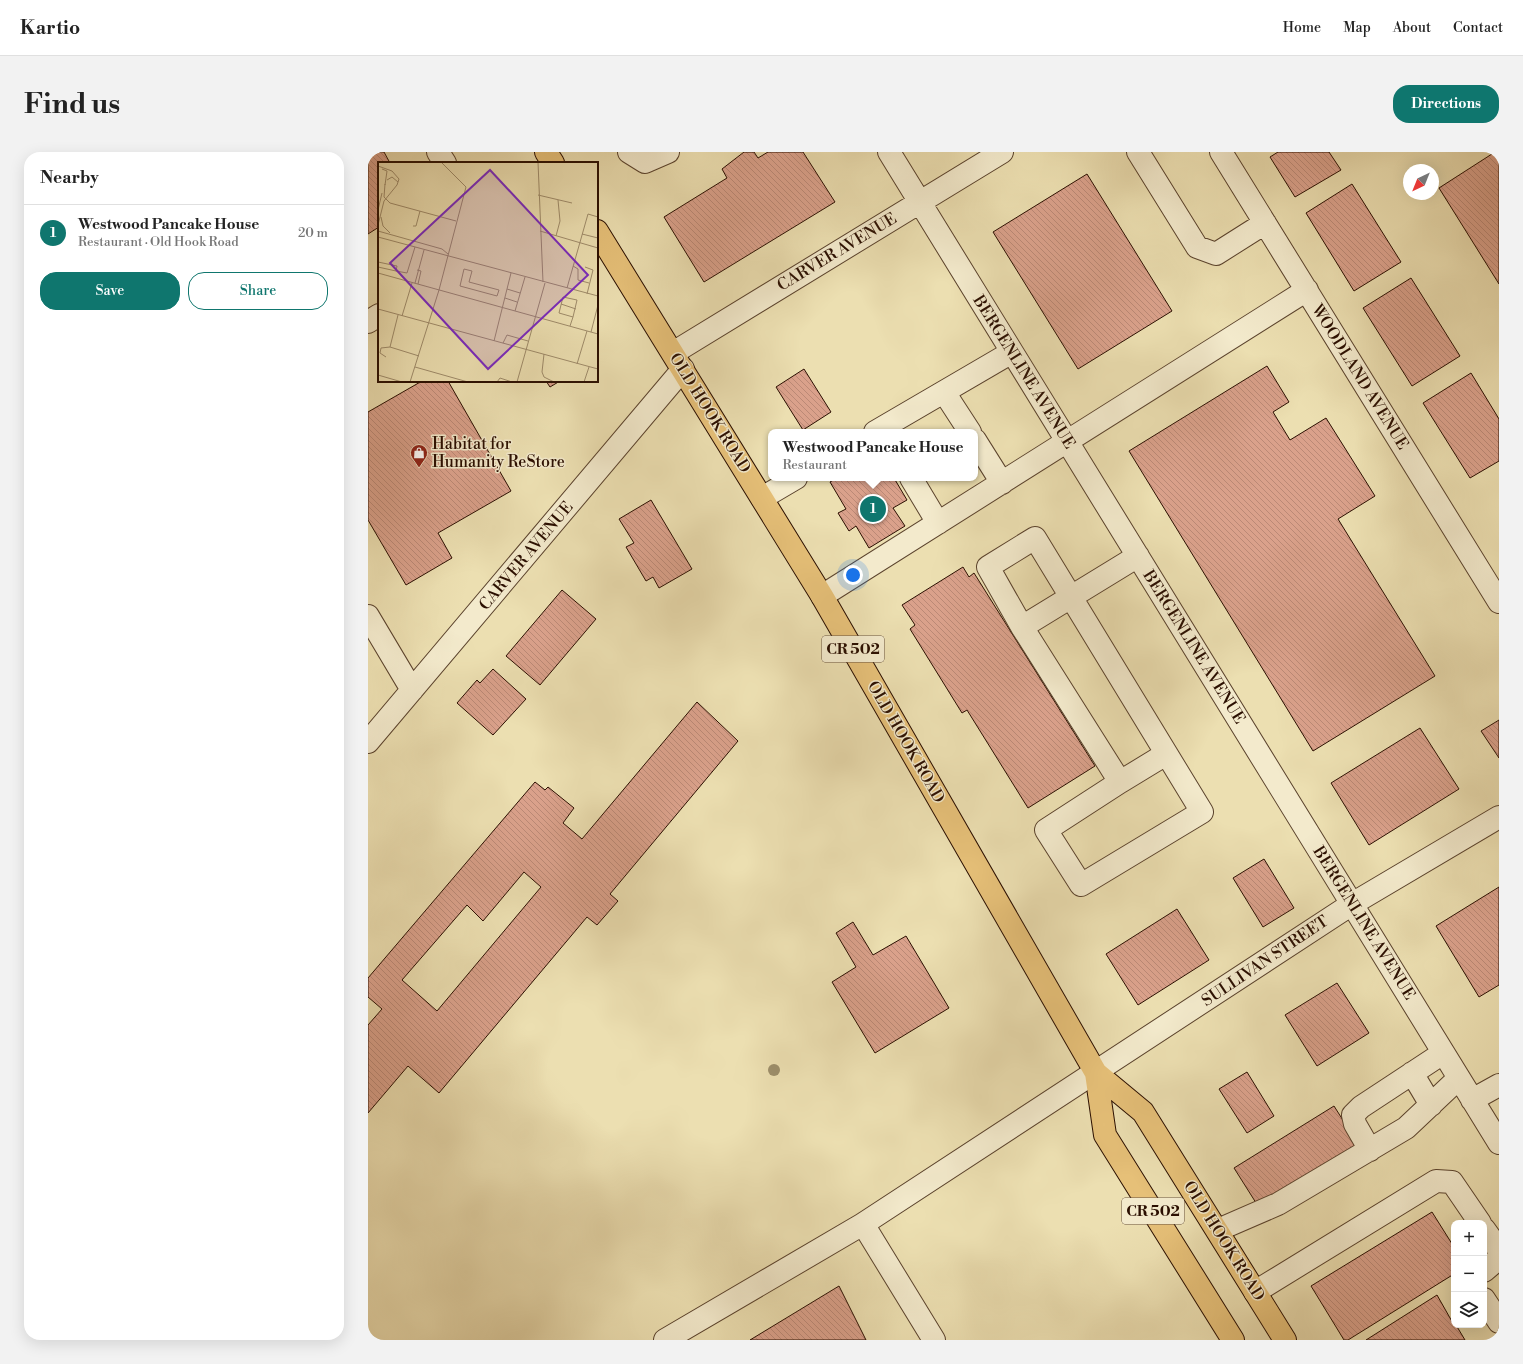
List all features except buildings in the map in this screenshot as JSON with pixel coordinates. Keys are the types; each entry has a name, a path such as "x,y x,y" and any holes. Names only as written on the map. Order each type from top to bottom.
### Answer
{"main road":[{"path":"546,152 552,162"},
{"name":"OLD HOOK ROAD","path":"598,233 822,596 1096,1073 1143,1112 1218,1230 1285,1340"},
{"name":"OLD HOOK ROAD","path":"1096,1073 1105,1135 1234,1340"}],"street":[{"path":"438,152 444,162"},
{"path":"629,152 644,162 668,152"},
{"name":"BERGENLINE AVENUE","path":"889,152 1499,1143"},
{"name":"CARVER AVENUE","path":"368,742 412,690 678,361 920,202 1002,152"},
{"path":"1138,152 1197,247 1216,254 1265,223"},
{"name":"WOODLAND AVENUE","path":"1221,152 1499,602"},
{"path":"822,596 1307,290"},
{"path":"883,429 1012,352"},
{"path":"944,392 968,429"},
{"path":"978,445 1002,483"},
{"path":"762,498 791,481"},
{"path":"913,481 938,523"},
{"path":"1117,776 1022,626 988,567 1035,538 1202,812 1081,885 1046,830 1117,776 1166,754"},
{"path":"1022,626 1138,556"},
{"path":"368,616 412,690"},
{"name":"SULLIVAN STREET","path":"665,1340 863,1224 1096,1073 1352,904 1499,817"},
{"path":"1370,1150 1355,1124 1353,1115 1361,1107 1443,1053"},
{"path":"1412,1073 1431,1105"},
{"path":"1218,1230 1278,1204 1406,1128 1459,1078"},
{"path":"1472,1100 1499,1084"},
{"path":"1255,1292 1436,1181 1452,1182 1478,1220"},
{"path":"863,1224 934,1340"},
{"path":"1487,1232 1499,1250"},
{"path":"1487,1268 1499,1258"},
{"path":"1487,1304 1499,1322"}],"place":[{"name":"Habitat for Humanity ReStore","path":"419,468"},
{"name":"Westwood Pancake House","path":"873,509"}]}
